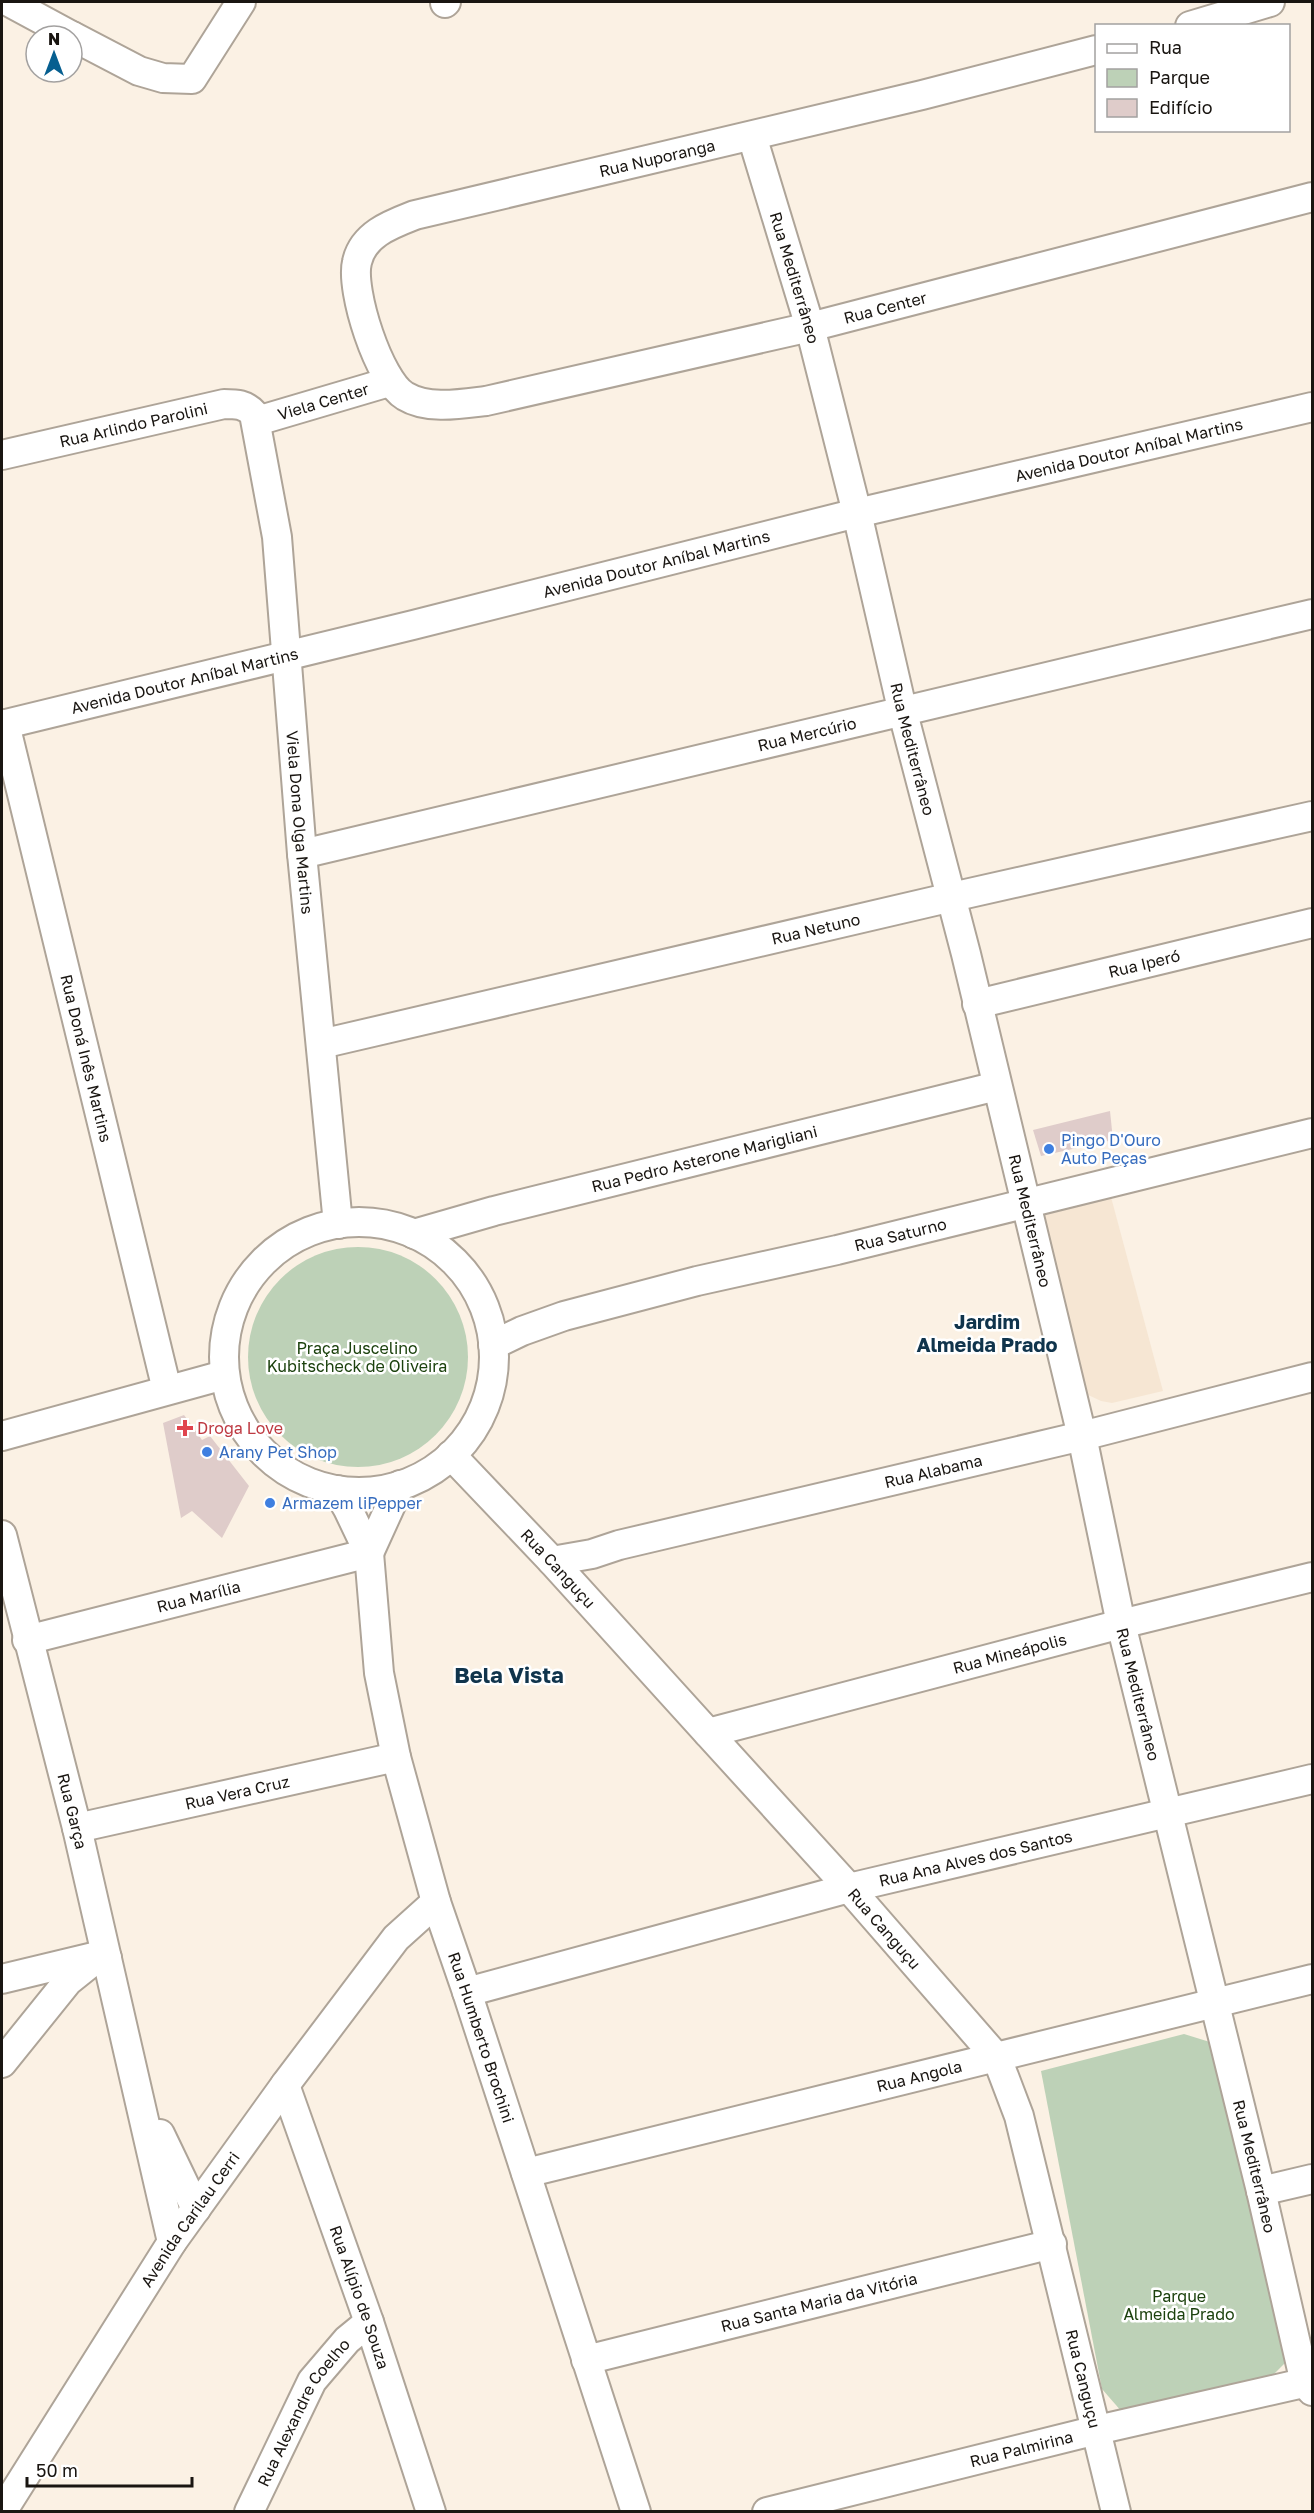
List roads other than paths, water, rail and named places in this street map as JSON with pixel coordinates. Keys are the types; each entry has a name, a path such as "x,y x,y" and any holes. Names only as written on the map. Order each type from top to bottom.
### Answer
{"street":[{"path":"84,42 139,71 163,78 192,79 241,2"},
{"path":"1197,24 1270,2"},
{"path":"19,4 52,24"},
{"name":"Rua Nuporanga","path":"389,382 376,358 357,287 357,262 366,244 383,228 415,215 922,95 1095,50"},
{"name":"Rua Mediterrâneo","path":"752,135 810,327 857,513 903,712 952,897 1082,1436 1121,1624 1166,1812 1310,2385"},
{"name":"Rua Center","path":"389,382 405,396 428,403 452,405 486,401 810,327 1312,197"},
{"name":"Viela Center","path":"257,422 389,382"},
{"name":"Rua Arlindo Parolini","path":"2,455 224,404 248,407 257,422"},
{"name":"Avenida Doutor Aníbal Martins","path":"3,725 857,513 1312,407"},
{"name":"Viela Dona Olga Martins","path":"257,422 276,537 302,854 338,1224"},
{"name":"Rua Mercúrio","path":"302,854 1312,614"},
{"name":"Rua Doná Inês Martins","path":"3,725 167,1390"},
{"name":"Rua Netuno","path":"321,1044 1312,816"},
{"name":"Rua Iperó","path":"977,1004 1312,923"},
{"name":"Rua Pedro Asterone Marigliani","path":"414,1234 494,1210 997,1086"},
{"name":"Rua Saturno","path":"493,1345 522,1331 575,1313 697,1281 1025,1204 1312,1133"},
{"path":"338,1224 376,1224 414,1234 448,1256 468,1279 484,1306 493,1345 491,1386 476,1424 451,1455 427,1473 400,1485 358,1492 337,1490 297,1477 262,1452 238,1418 224,1375 225,1332 242,1288 273,1252 293,1239 315,1230 338,1224"},
{"path":"2,1436 224,1375"},
{"name":"Rua Alabama","path":"552,1561 592,1554 619,1545 1082,1436 1312,1377"},
{"name":"Rua Canguçu","path":"451,1455 552,1561 849,1888 997,2058 1019,2116 1116,2511"},
{"name":"Rua Humberto Brochini","path":"369,1553 400,1485"},
{"name":"Rua Humberto Brochini","path":"337,1490 369,1553 379,1673 396,1757 440,1913 636,2511"},
{"name":"Rua Garça","path":"2,1535 27,1640 77,1828 172,2242"},
{"name":"Rua Marília","path":"27,1640 369,1553"},
{"name":"Rua Mineápolis","path":"708,1733 1121,1624 1312,1577"},
{"name":"Rua Vera Cruz","path":"77,1828 396,1757"},
{"name":"Rua Ana Alves dos Santos","path":"467,1992 849,1888 1312,1779"},
{"name":"Avenida Carilau Cerri","path":"6,2510 172,2242 285,2085 396,1938 440,1913"},
{"path":"2,1978 107,1956"},
{"path":"2,2063 74,1975 93,1961 107,1956"},
{"name":"Rua Angola","path":"526,2173 1312,1979"},
{"name":"Rua Alípio de Souza","path":"285,2085 369,2322 431,2511"},
{"name":"Rua Garça","path":"138,2089 195,2210"},
{"path":"1261,2191 1312,2179"},
{"name":"Rua Santa Maria da Vitória","path":"586,2360 1052,2244"},
{"name":"Rua Alexandre Coelho","path":"249,2511 312,2381 347,2340 369,2322"},
{"name":"Rua Palmirina","path":"767,2511 1097,2430 1310,2385"}],"place":[{"name":"Pingo D'Ouro Auto Peças","path":"1049,1149"},
{"name":"Droga Love","path":"185,1428"},
{"name":"Arany Pet Shop","path":"207,1452"},
{"name":"Armazem liPepper","path":"270,1503"}],"district":[{"name":"Jardim Almeida Prado","path":"987,1332"},
{"name":"Bela Vista","path":"509,1674"}],"park label":[{"name":"Praça Juscelino Kubitscheck de Oliveira","path":"357,1357"},
{"name":"Parque Almeida Prado","path":"1179,2305"}]}
